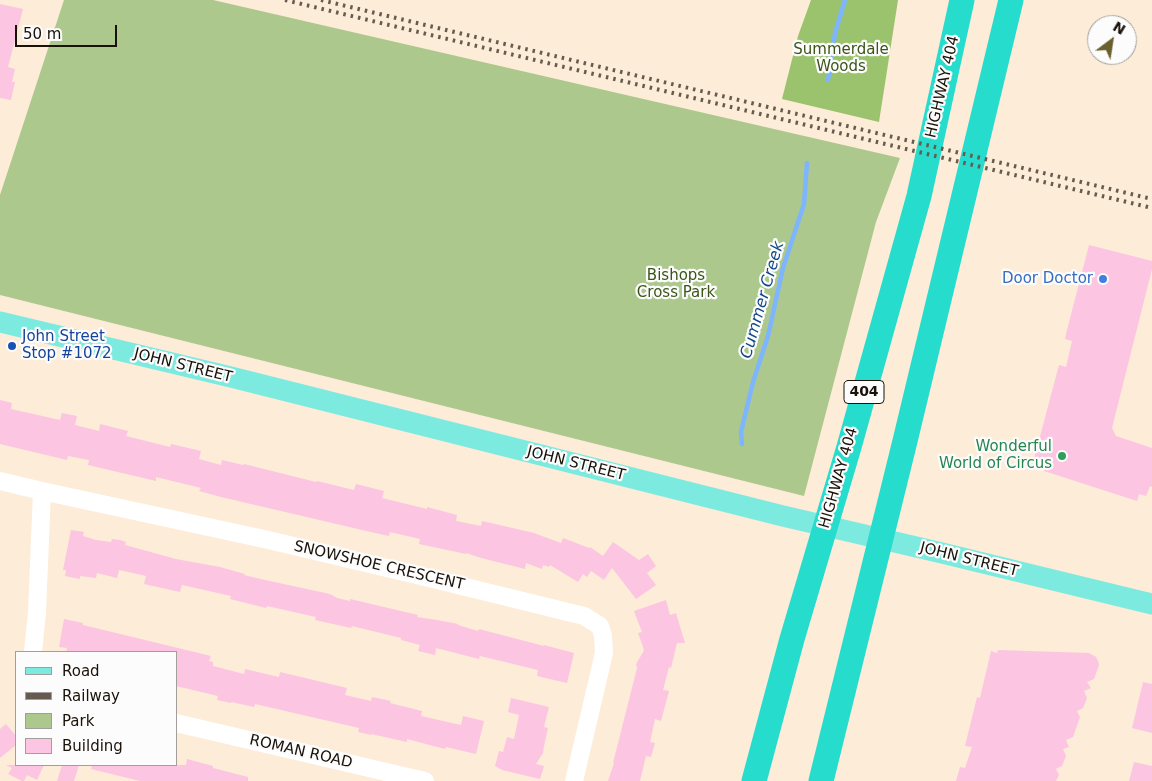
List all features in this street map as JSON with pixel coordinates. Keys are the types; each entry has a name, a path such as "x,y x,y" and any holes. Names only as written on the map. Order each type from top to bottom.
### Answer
{"highway":[{"name":"HIGHWAY 404","path":"754,781 792,640 919,196 962,0"},
{"path":"821,781 1011,0"}],"main road":[{"name":"JOHN STREET","path":"0,322 235,378 783,516 1152,604"}],"street":[{"name":"SNOWSHOE CRESCENT","path":"0,481 425,576 584,616 600,626 603,636 604,653 574,781"},
{"path":"33,651 37,612 42,491"},
{"name":"ROMAN ROAD","path":"178,723 425,781"}],"green space":[{"name":"Bishops Cross Park","path":"64,0 213,0 900,158 876,222 804,496 0,295 0,195"},
{"name":"Summerdale Woods","path":"811,0 898,0 879,122 782,99 798,36"}],"building":[{"path":"0,4 23,9 8,67 15,69 12,82 15,82 11,100 0,98"},
{"path":"1089,245 1152,261 1152,269 1112,428 1116,436 1152,448 1152,487 1150,486 1146,496 1139,494 1137,501 1044,471 1047,463 1034,459 1059,365 1066,367 1072,341 1065,339"},
{"path":"0,400 12,403 11,409 60,420 62,413 77,416 75,425 99,431 100,424 128,431 126,436 170,447 171,444 201,451 199,459 221,465 222,460 354,490 356,484 384,491 382,498 457,515 456,521 481,526 482,521 534,533 561,543 563,538 590,547 603,556 613,542 639,560 648,554 656,566 647,573 656,585 636,599 612,568 604,580 591,571 587,577 583,574 578,582 550,565 549,567 543,565 542,569 526,563 525,569 466,553 419,544 420,539 390,532 389,536 375,533 221,497 199,491 201,488 156,477 156,481 88,465 89,460 68,456 67,460 0,444"},
{"path":"71,530 84,532 83,536 96,540 111,542 112,539 120,540 126,542 125,545 176,559 220,567 244,575 330,594 337,598 350,601 350,599 418,615 417,617 458,624 478,631 479,629 574,653 567,683 537,676 538,670 480,656 479,659 436,648 435,655 418,651 420,645 401,640 401,638 352,626 351,628 315,620 316,617 267,606 266,608 230,599 231,596 182,585 180,592 144,584 146,576 119,570 117,578 97,573 96,578 80,576 80,579 65,576 66,570 63,570"},
{"path":"666,600 670,615 676,613 685,643 677,643 671,668 669,667 663,690 669,691 661,721 655,719 650,742 655,743 651,757 646,756 640,781 608,781 637,668 636,664 644,650 638,633 642,632 634,611"},
{"path":"64,619 211,656 209,661 213,662 213,666 244,674 245,669 279,677 280,672 347,688 345,695 371,701 372,697 391,701 390,703 422,711 421,716 461,725 463,716 484,721 476,754 446,747 445,749 407,739 407,742 358,732 359,728 255,704 254,707 217,700 218,696 178,686 178,651 66,651 67,648 59,647"},
{"path":"998,650 1089,653 1096,657 1098,661 1099,665 1094,679 1087,682 1091,688 1084,691 1087,698 1083,708 1077,711 1080,717 1073,737 1066,740 1069,747 1063,749 1066,756 1062,766 1056,769 1059,775 1056,781 956,781 960,767 965,768 972,747 965,746 977,697 980,698 991,651 997,653"},
{"path":"1143,682 1152,684 1152,733 1132,728"},
{"path":"511,698 549,707 544,727 548,728 543,753 536,764 544,766 540,779 502,770 495,766 499,751 503,752 507,737 514,739 519,715 508,712"},
{"path":"6,724 15,735 15,746 0,758 0,729"},
{"path":"187,759 248,777 248,781 140,781 91,769 92,766 186,765"},
{"path":"1134,762 1152,766 1152,781 1129,781"},
{"path":"6,765 44,766 37,780 27,775 24,781 8,774 12,768"},
{"path":"62,766 79,766 74,781 57,781"}],"waterway":[{"name":"Cummer Creek","path":"828,80 835,33 845,0"},
{"name":"Cummer Creek","path":"742,444 741,432 753,382 768,336 783,268 804,204 807,163"}],"railway":[{"path":"285,0 1152,208"},
{"path":"321,0 1152,199"}],"place":[{"name":"Door Doctor","path":"1103,279"},
{"name":"John Street Stop #1072","path":"12,346"},
{"name":"Wonderful World of Circus","path":"1062,456"}]}
